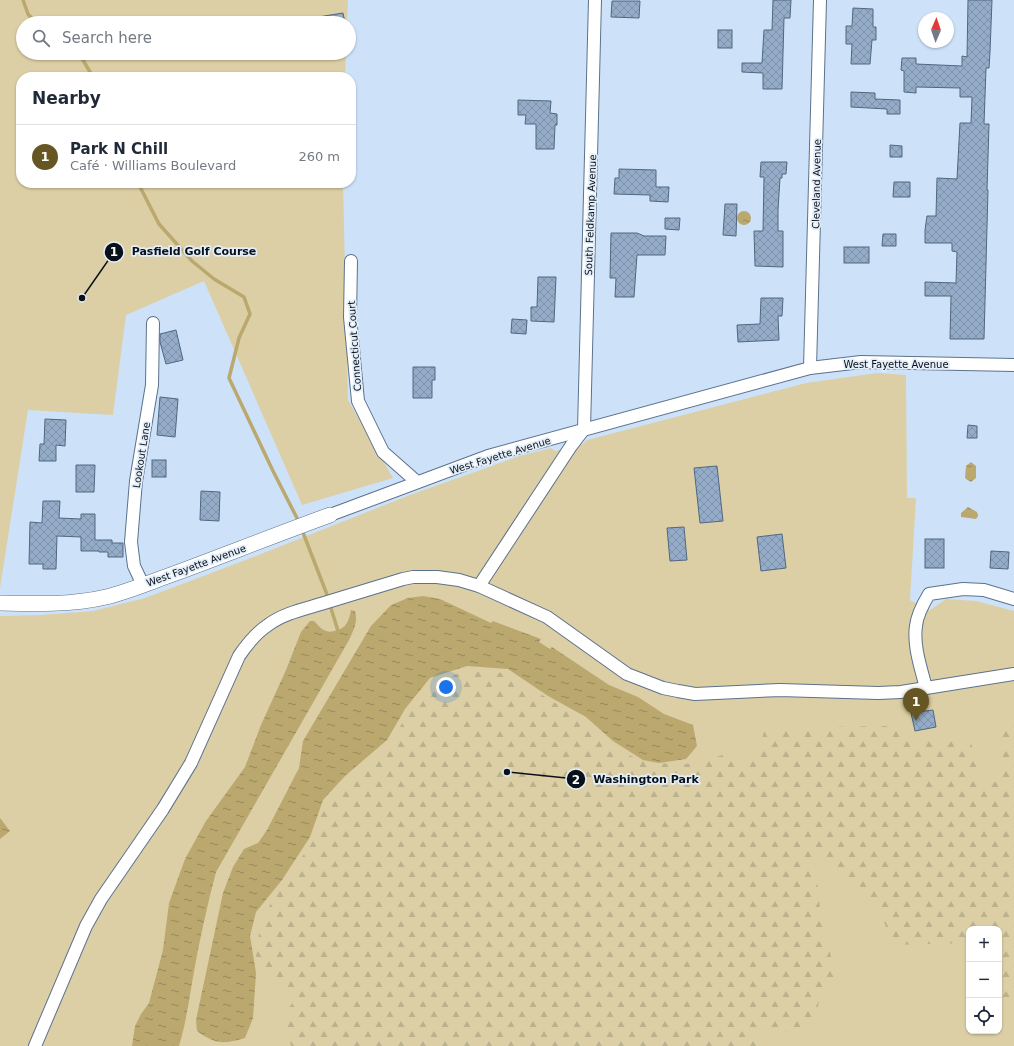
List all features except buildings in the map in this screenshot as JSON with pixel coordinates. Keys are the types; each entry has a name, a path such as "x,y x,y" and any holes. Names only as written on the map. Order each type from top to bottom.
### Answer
{"street":[{"name":"South Feldkamp Avenue","path":"584,429 595,0"},
{"name":"Cleveland Avenue","path":"810,368 820,0"},
{"name":"Connecticut Court","path":"351,261 350,318 358,401 384,452 417,482"},
{"name":"Lookout Lane","path":"143,585 134,566 131,542 136,481 152,385 153,323"},
{"name":"West Fayette Avenue","path":"0,603 36,604 80,602 106,597 231,553 488,456 810,368 861,362 1014,365"},
{"path":"479,586 571,446 584,429"},
{"path":"36,1046 86,926 101,899 163,809 191,763 239,656 247,644 267,625 280,618 320,604 403,579 413,577 438,577 459,580 479,586 548,618 628,674 663,688 695,694 780,690 878,693 901,692 1014,674"},
{"path":"926,688 916,641 916,626 920,612 929,594 963,589 984,590 1014,599"}],"green space":[{"path":"0,0 348,0 347,16 16,16 16,60 346,60 345,72 16,72 16,188 343,188 348,400 393,478 302,505 204,281 126,315 113,415 28,410 0,588"},
{"path":"877,373 906,375 907,498 916,498 910,600 930,610 946,599 976,601 1014,611 1014,1046 0,1046 0,616 41,615 93,611 145,598 410,495 520,456 551,448 555,451 583,444 587,440 806,383"},
{"path":"466,671 506,673 577,716 607,745 647,763 696,764 725,754 756,760 765,728 886,726 919,741 971,742 979,777 996,782 1004,771 1000,735 1011,722 1014,722 1014,1001 1002,1001 1002,926 966,926 966,943 891,945 884,921 826,863 815,861 821,918 835,972 835,985 822,991 815,1017 800,1033 738,1029 771,1042 771,1046 291,1046 284,1012 292,1004 293,989 279,982 256,957 260,925 274,897 311,844 323,803 348,779 388,746 408,714 433,681"}],"water":[{"path":"741,211 747,211 751,215 751,221 747,225 741,225 737,221 737,215"},
{"path":"971,462 976,466 976,478 971,482 965,478 966,466"},
{"path":"968,507 977,512 978,516 976,519 961,517 961,513"},
{"path":"423,596 440,599 491,623 493,621 541,639 539,642 550,649 552,647 609,685 638,697 664,714 693,725 697,746 686,759 659,763 643,760 613,741 586,717 548,696 508,669 467,666 430,678 405,709 387,740 345,776 323,800 310,837 282,880 256,912 250,936 256,973 253,1018 245,1038 226,1042 210,1039 197,1031 196,1020 223,893 233,867 244,849 258,843 267,830 299,768 303,741 371,626 391,605 408,598"},
{"path":"351,610 355,611 356,622 349,640 216,872 206,911 179,1046 132,1046 135,1026 149,1003 163,950 169,903 185,859 206,821 245,767 261,725 286,670 301,632 310,621 314,621 326,631 332,632 338,630 346,624"},
{"path":"0,818 10,831 0,839"}],"waterway":[{"path":"23,0 30,16"},
{"path":"83,60 90,72"},
{"path":"141,188 159,224 192,261 214,279 244,297 250,314 239,338 229,378 299,522"},
{"path":"302,530 326,592 338,631"}],"place":[{"name":"Pasfield Golf Course","path":"82,298"},
{"name":"Park N Chill","path":"916,721"},
{"name":"Washington Park","path":"507,772"}]}
